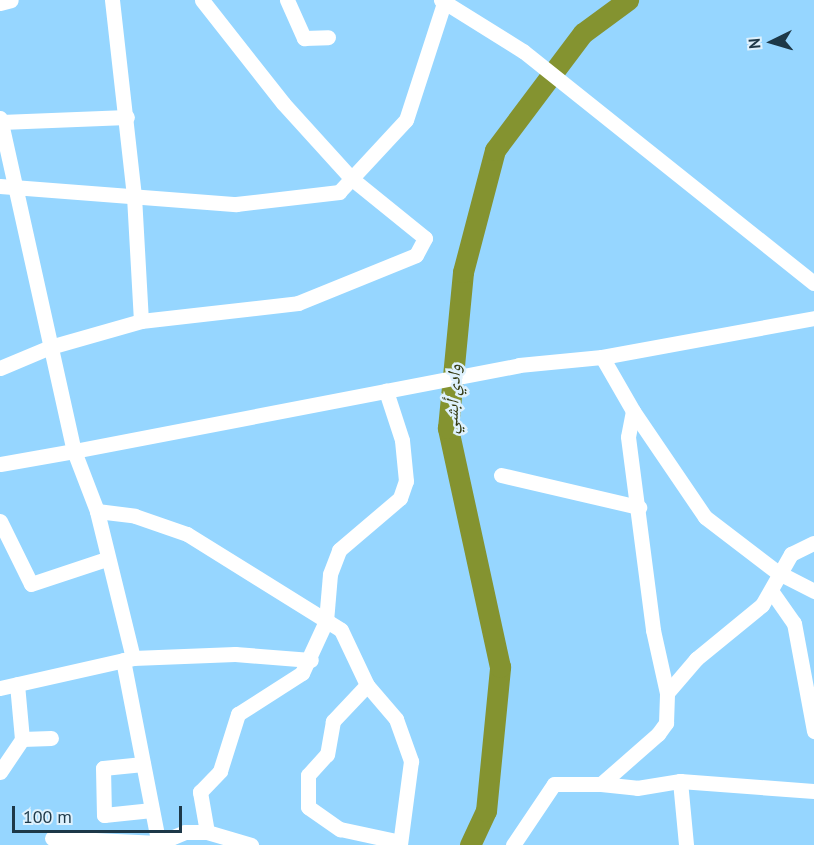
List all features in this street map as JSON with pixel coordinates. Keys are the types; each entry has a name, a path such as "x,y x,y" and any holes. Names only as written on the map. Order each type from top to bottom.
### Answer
{"street":[{"path":"0,3 11,0"},
{"path":"112,0 127,117 141,321"},
{"path":"0,368 50,347 141,321 298,303 416,255 425,238 351,178 283,103 203,0"},
{"path":"287,0 304,38 328,37"},
{"path":"0,186 236,204 290,201 339,192 406,120 443,1 523,51 814,283"},
{"path":"127,117 0,120 74,450 97,511 128,659 143,764 159,844"},
{"path":"0,464 519,365 602,357 814,318"},
{"path":"602,357 633,411 705,517 777,572 814,591"},
{"path":"207,832 200,792 220,771 238,714 302,674 311,660 327,621 330,574 339,550 400,498 406,481 402,440 386,391"},
{"path":"601,784 658,734 666,723 666,693 653,630 639,507 628,437 633,411"},
{"path":"501,475 639,507"},
{"path":"97,511 135,516 187,534 341,630 367,685 396,719 411,761 400,844 340,829 308,807 308,775 327,754 333,721 367,685"},
{"path":"0,521 31,584 106,559"},
{"path":"666,693 696,659 772,592 777,572 803,545 814,543"},
{"path":"772,592 794,623 814,731"},
{"path":"0,688 128,659 235,654 311,660"},
{"path":"0,772 22,739 17,684"},
{"path":"22,739 51,738"},
{"path":"143,764 103,768 104,815 152,810"},
{"path":"680,781 686,845"},
{"path":"513,845 554,784 601,784 637,788 680,781 814,791"},
{"path":"52,838 159,844 185,832 207,832 250,845"}],"waterway":[{"name":"وادي أبشي","path":"470,845 486,811 500,667 448,428 463,272 495,150 583,33 628,0"}]}
